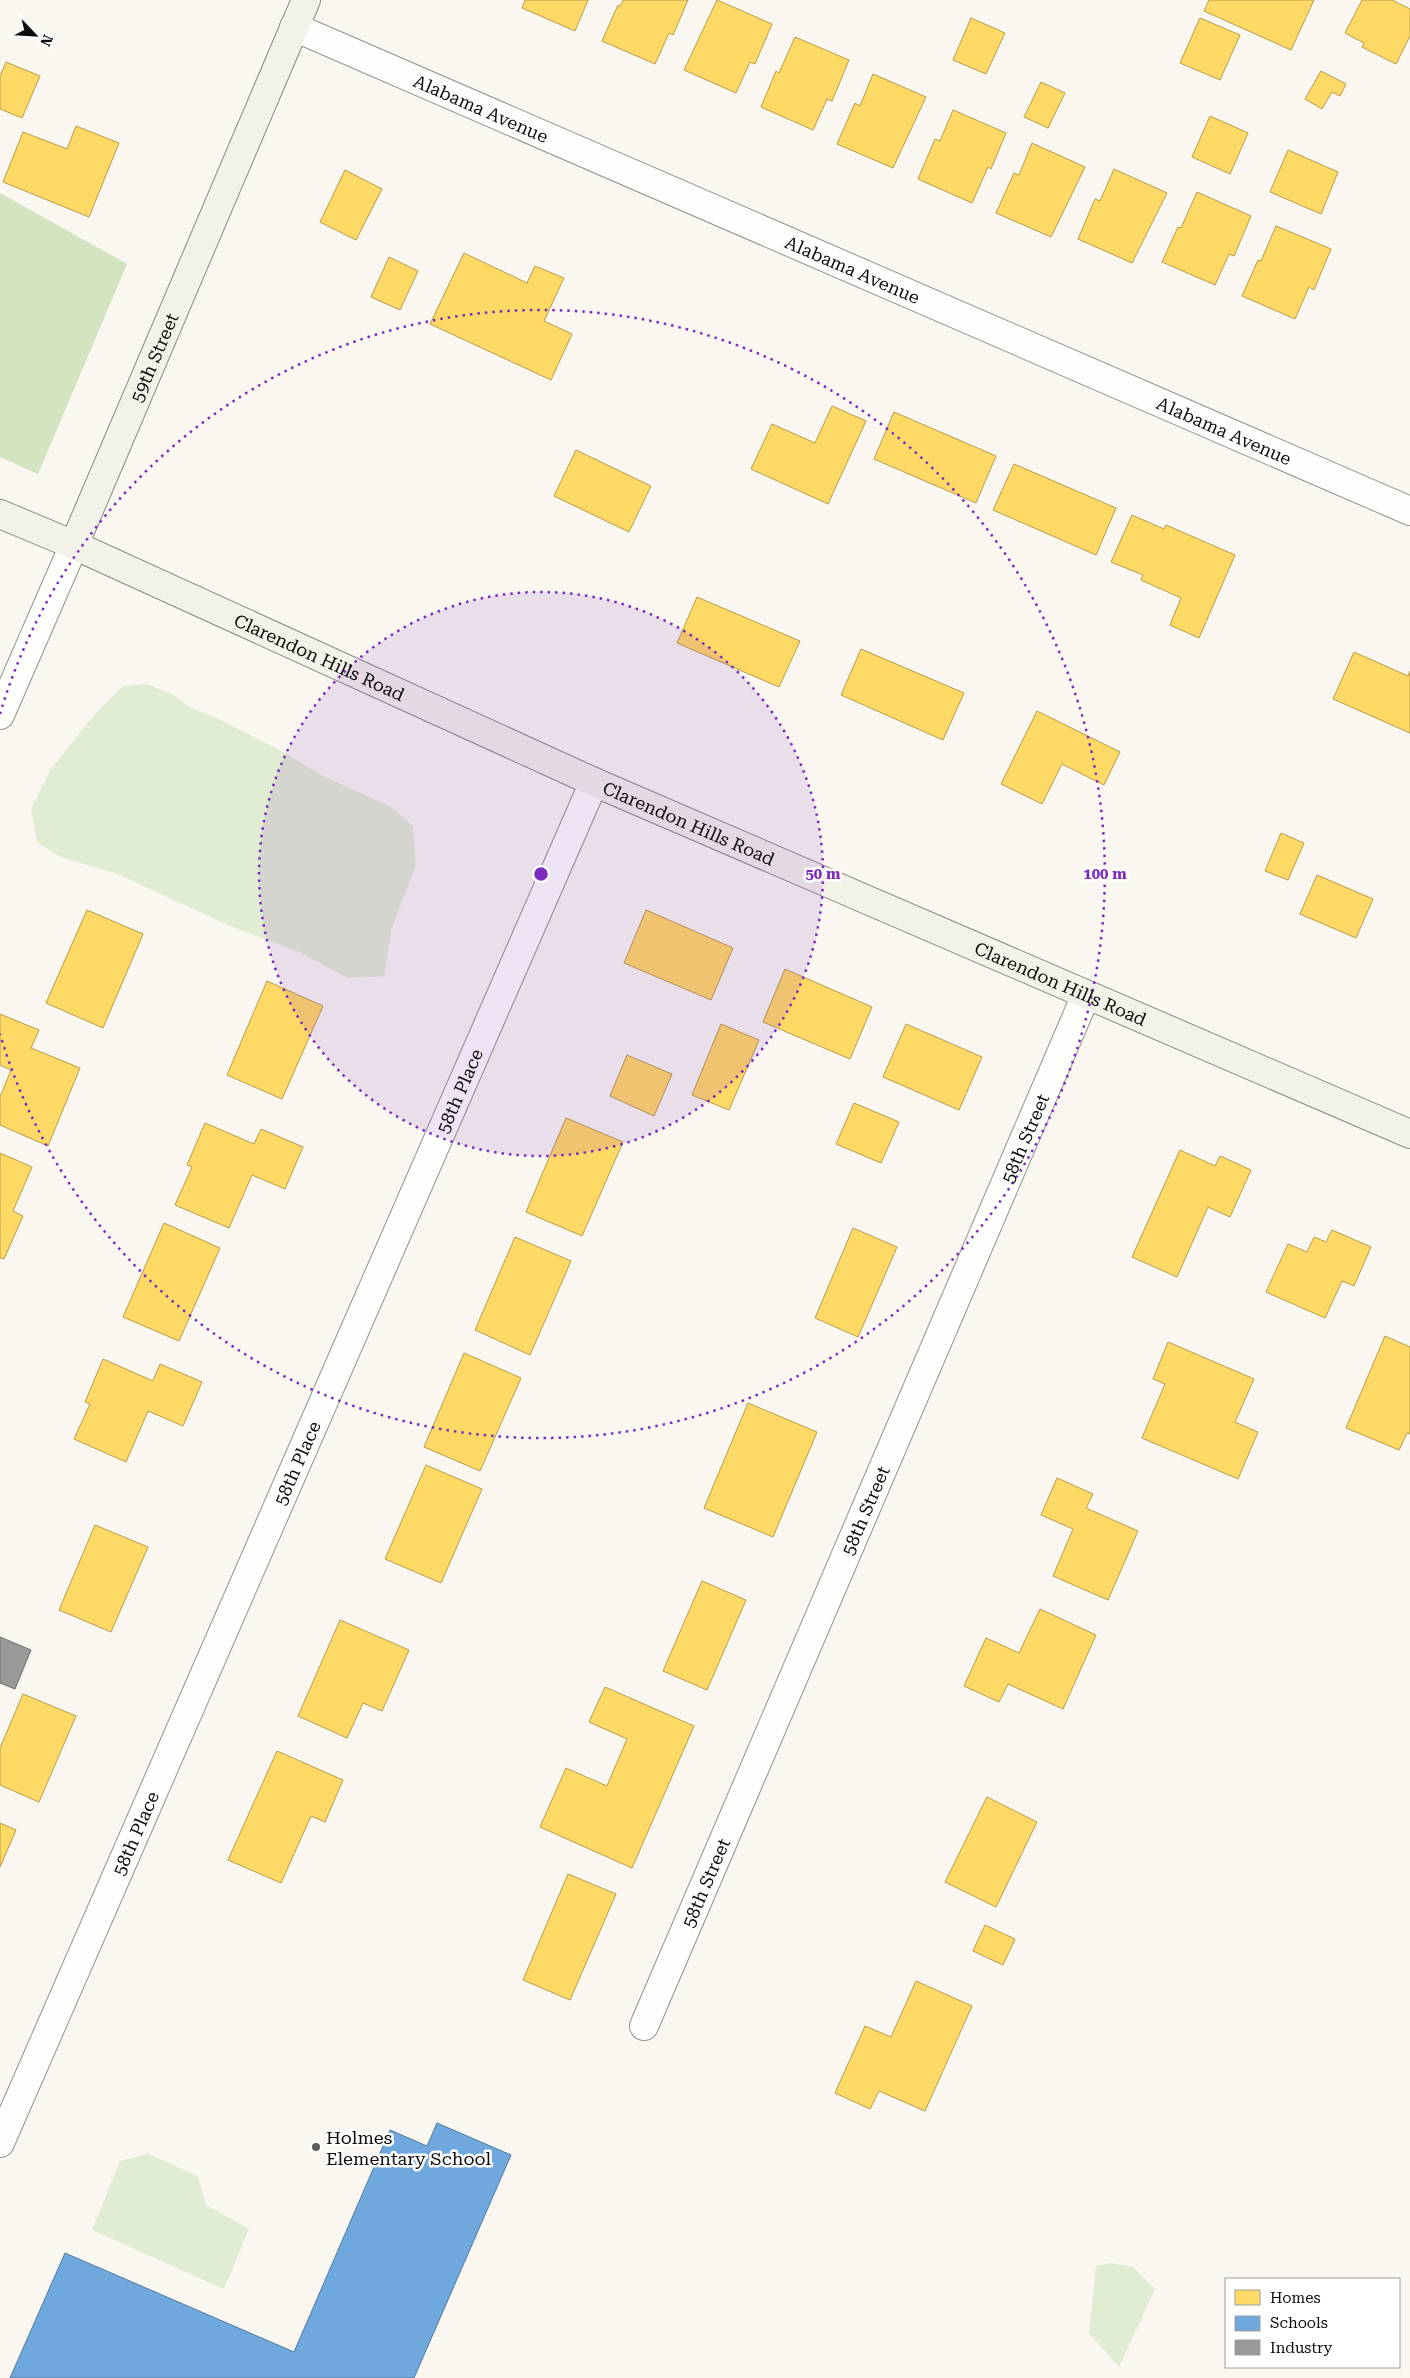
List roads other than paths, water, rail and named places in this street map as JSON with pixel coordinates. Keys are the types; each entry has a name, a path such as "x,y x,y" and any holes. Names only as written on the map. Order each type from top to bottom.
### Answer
{"street":[{"name":"59th Street","path":"0,715 306,0"},
{"name":"Alabama Avenue","path":"294,28 1410,511"},
{"name":"Clarendon Hills Road","path":"0,514 74,545 594,782 1410,1134"},
{"name":"58th Place","path":"0,2143 594,782"},
{"name":"58th Street","path":"644,2026 1086,995"}],"place":[{"name":"Holmes Elementary School","path":"316,2147"}]}
